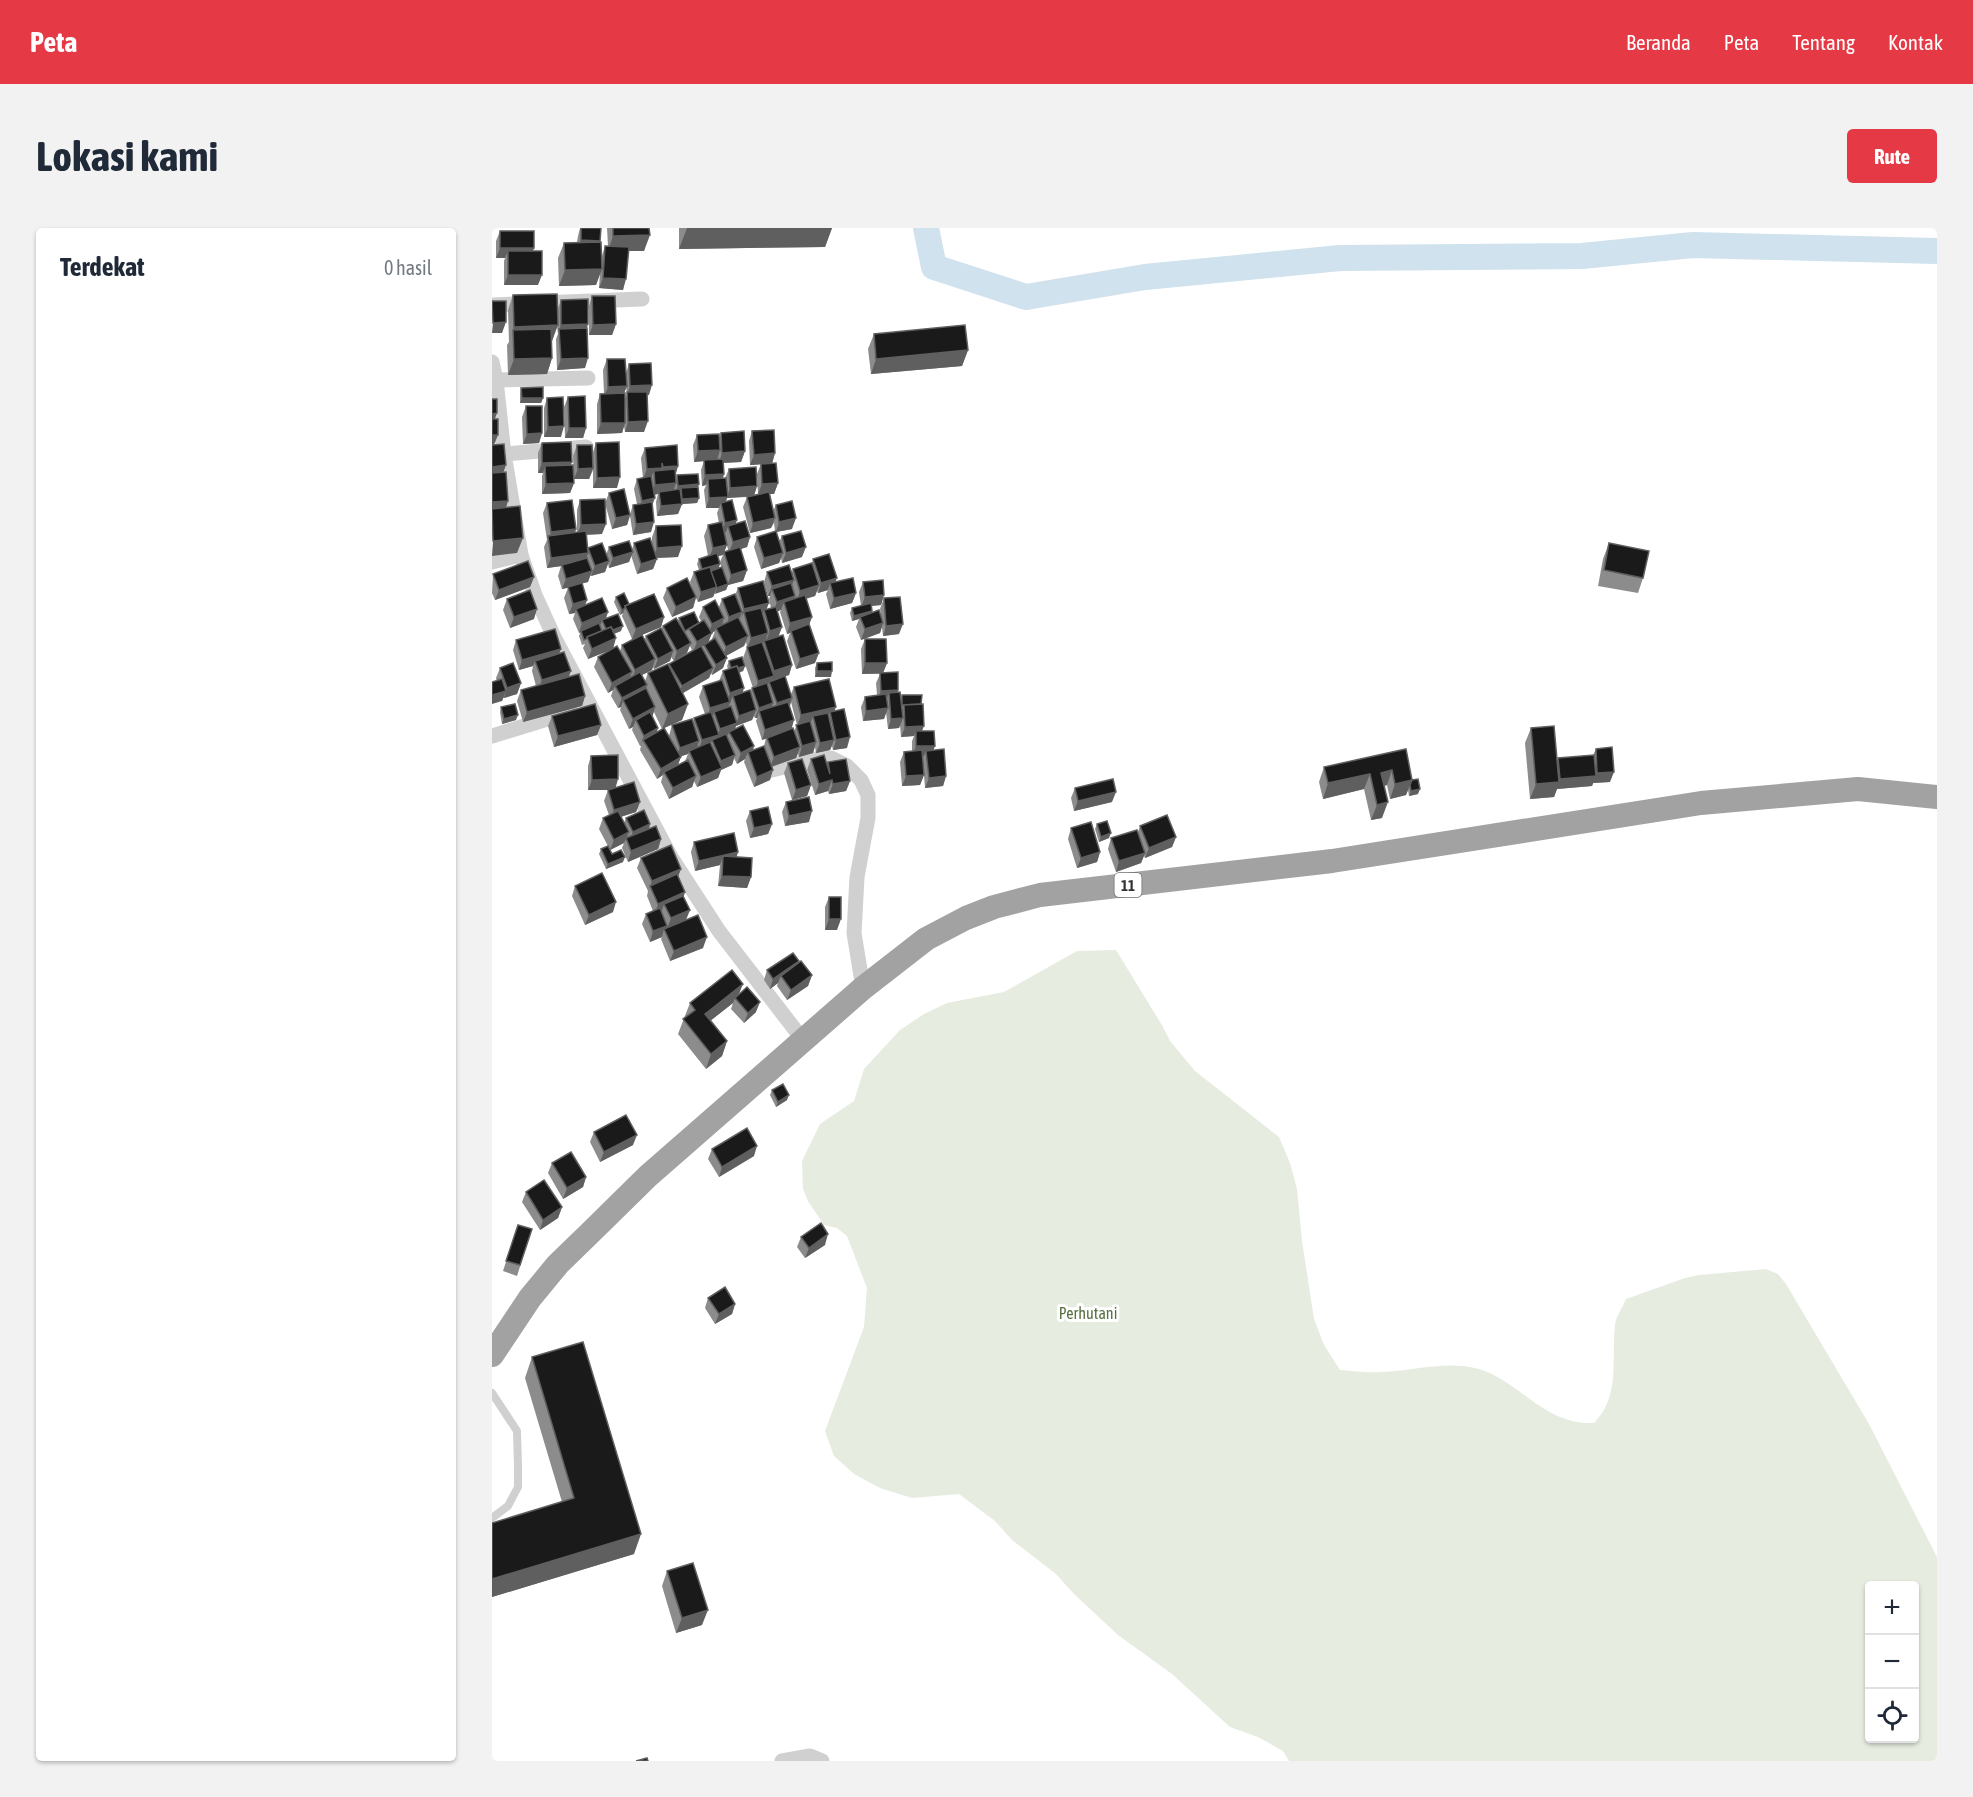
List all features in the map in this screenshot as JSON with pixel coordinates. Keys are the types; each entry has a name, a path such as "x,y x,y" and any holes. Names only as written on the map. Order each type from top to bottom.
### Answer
{"highway":[{"name":"11","path":"492,1354 530,1298 558,1264 648,1176 863,988 926,939 966,918 994,907 1040,895 1332,861 1701,803 1858,789 1937,797"}],"street":[{"path":"492,305 642,299"},
{"path":"492,362 504,454 521,555 535,595 555,639 677,866 719,931 803,1040"},
{"path":"496,380 588,378"},
{"path":"504,454 586,447"},
{"path":"492,562 521,555"},
{"path":"492,736 590,706"},
{"path":"768,771 816,759 831,758 847,766 861,780 868,795 868,819 857,877 854,933 863,988"},
{"path":"782,1761 810,1756 822,1761"}],"lane":[{"path":"492,1393 517,1431 518,1466 518,1487 508,1506 492,1518"}],"green space":[{"name":"Perhutani","path":"1116,950 1170,1041 1195,1071 1279,1137 1290,1163 1297,1189 1314,1319 1324,1345 1340,1370 1377,1372 1443,1366 1479,1369 1508,1383 1561,1417 1576,1422 1594,1423 1608,1401 1613,1377 1615,1325 1626,1299 1699,1275 1766,1269 1778,1274 1869,1424 1937,1557 1937,1761 1289,1761 1283,1751 1258,1737 1230,1727 1172,1674 1118,1635 1056,1574 1012,1540 995,1521 959,1494 912,1498 880,1488 854,1474 834,1456 825,1431 864,1327 867,1288 847,1236 837,1228 824,1225 808,1201 803,1189 802,1161 820,1124 854,1101 864,1069 900,1030 924,1014 947,1003 1004,992 1077,951"}],"building":[{"path":"581,228 601,228 600,241 581,240"},
{"path":"613,228 649,228 650,235 613,236"},
{"path":"500,231 534,231 534,248 500,248"},
{"path":"601,242 602,269 565,270 564,243"},
{"path":"605,246 629,247 626,279 603,278"},
{"path":"508,251 542,251 542,275 508,275"},
{"path":"557,294 558,325 514,327 513,295"},
{"path":"592,296 615,296 616,324 593,325"},
{"path":"588,299 588,324 561,325 561,300"},
{"path":"492,301 506,301 506,322 493,323"},
{"path":"965,325 968,350 876,359 874,334"},
{"path":"587,328 588,358 561,359 559,329"},
{"path":"551,329 552,358 514,359 513,330"},
{"path":"607,359 625,359 627,386 608,387"},
{"path":"651,363 652,385 630,386 629,364"},
{"path":"543,387 543,398 522,398 521,388"},
{"path":"627,392 647,392 648,421 628,422"},
{"path":"625,393 625,423 601,423 600,394"},
{"path":"585,396 586,428 569,428 568,397"},
{"path":"563,397 564,426 548,427 547,398"},
{"path":"492,399 497,399 497,413 492,414"},
{"path":"526,406 542,406 542,433 527,434"},
{"path":"492,419 498,419 498,435 492,435"},
{"path":"774,430 775,453 754,455 752,431"},
{"path":"744,431 745,451 722,453 721,433"},
{"path":"719,434 720,450 698,451 697,435"},
{"path":"571,442 572,462 542,463 542,443"},
{"path":"619,442 620,477 597,478 596,443"},
{"path":"504,444 506,465 492,467 492,445"},
{"path":"577,445 592,445 593,468 578,469"},
{"path":"677,445 678,466 663,467 662,463 662,468 647,469 645,448"},
{"path":"723,459 724,474 705,475 704,460"},
{"path":"776,463 778,483 762,484 761,464"},
{"path":"573,465 574,483 546,484 545,466"},
{"path":"756,467 757,486 730,488 729,469"},
{"path":"675,469 676,483 655,485 654,471"},
{"path":"506,472 508,501 492,502 492,473"},
{"path":"698,474 699,484 678,486 677,475"},
{"path":"651,476 655,498 642,501 637,479"},
{"path":"726,478 728,497 709,498 708,479"},
{"path":"698,487 699,498 682,499 681,488"},
{"path":"624,489 630,515 616,518 609,493"},
{"path":"680,489 682,504 661,506 659,492"},
{"path":"769,492 775,518 753,523 747,497"},
{"path":"605,499 606,524 581,525 580,500"},
{"path":"572,500 576,529 551,532 547,503"},
{"path":"732,500 737,520 725,523 721,503"},
{"path":"792,501 796,518 779,522 776,505"},
{"path":"652,502 654,522 636,524 633,505"},
{"path":"520,506 523,538 493,541 492,509"},
{"path":"745,521 750,537 733,542 728,526"},
{"path":"722,522 727,545 713,548 708,525"},
{"path":"681,525 682,546 657,548 656,526"},
{"path":"586,531 588,553 551,558 548,536"},
{"path":"776,531 783,553 764,558 757,537"},
{"path":"801,531 806,547 786,553 782,536"},
{"path":"650,538 657,559 641,564 634,543"},
{"path":"629,541 633,552 613,558 609,547"},
{"path":"602,543 609,561 595,566 588,548"},
{"path":"1609,543 1649,551 1643,578 1604,570"},
{"path":"740,547 747,570 731,575 724,552"},
{"path":"717,553 720,564 702,569 699,559"},
{"path":"829,554 837,578 821,583 813,559"},
{"path":"587,558 592,571 566,579 562,565"},
{"path":"528,561 534,577 499,590 493,574"},
{"path":"812,563 819,585 800,591 793,569"},
{"path":"789,565 794,580 772,586 767,572"},
{"path":"710,567 717,587 701,592 694,572"},
{"path":"722,567 728,584 717,588 711,571"},
{"path":"687,578 696,597 676,607 667,588"},
{"path":"853,578 856,593 834,598 830,583"},
{"path":"883,580 884,595 865,597 863,582"},
{"path":"763,581 769,603 744,609 738,588"},
{"path":"582,583 587,600 573,604 568,587"},
{"path":"791,583 795,596 777,602 772,589"},
{"path":"530,590 537,609 514,617 507,599"},
{"path":"624,593 629,604 622,610 616,597"},
{"path":"654,594 664,617 636,629 625,606"},
{"path":"735,594 742,612 729,617 722,599"},
{"path":"805,595 812,617 790,623 784,602"},
{"path":"900,597 903,624 886,626 884,598"},
{"path":"602,598 608,612 582,623 576,609"},
{"path":"715,600 724,618 712,624 703,607"},
{"path":"871,603 872,611 854,616 852,608"},
{"path":"776,607 782,627 770,631 764,610"},
{"path":"761,608 768,633 751,638 744,612"},
{"path":"879,610 883,623 865,629 860,617"},
{"path":"694,612 699,623 685,631 679,618"},
{"path":"618,614 623,626 613,630 611,627 606,629 602,620"},
{"path":"738,617 748,636 726,647 716,628"},
{"path":"676,618 691,643 677,651 663,626"},
{"path":"704,620 712,633 697,642 689,629"},
{"path":"599,623 602,631 584,640 581,631"},
{"path":"809,624 819,653 800,659 791,631"},
{"path":"611,627 616,638 592,649 587,637"},
{"path":"661,628 673,651 658,659 646,636"},
{"path":"555,629 561,649 522,660 516,640"},
{"path":"642,635 655,659 635,670 622,645"},
{"path":"783,635 792,665 774,671 764,641"},
{"path":"715,638 727,658 716,665 704,645"},
{"path":"865,639 886,639 887,663 865,663"},
{"path":"762,642 774,676 758,681 747,647"},
{"path":"617,646 632,672 612,683 598,657"},
{"path":"701,646 713,668 682,686 669,664"},
{"path":"564,652 571,671 542,680 535,661"},
{"path":"742,657 745,666 731,668 729,661"},
{"path":"832,662 832,671 817,671 817,663"},
{"path":"513,663 521,683 507,688 500,668"},
{"path":"668,664 688,704 668,714 648,673"},
{"path":"737,666 744,688 730,693 723,671"},
{"path":"640,672 647,685 622,698 615,686"},
{"path":"898,672 898,690 881,691 880,673"},
{"path":"579,674 585,696 527,712 521,690"},
{"path":"785,676 792,698 777,703 769,682"},
{"path":"502,679 506,691 492,695 492,682"},
{"path":"829,679 836,707 801,715 794,687"},
{"path":"722,680 730,702 710,708 703,686"},
{"path":"767,683 773,703 759,708 752,688"},
{"path":"646,688 655,707 633,719 623,700"},
{"path":"750,690 756,710 739,716 733,696"},
{"path":"900,692 903,718 891,719 889,693"},
{"path":"886,694 888,708 866,711 865,697"},
{"path":"902,695 922,695 921,704 902,705"},
{"path":"788,702 794,720 765,730 759,711"},
{"path":"515,704 518,715 504,719 501,707"},
{"path":"595,704 601,725 558,736 552,716"},
{"path":"923,704 924,726 905,727 904,705"},
{"path":"731,706 737,723 720,729 714,712"},
{"path":"844,709 850,737 836,740 830,712"},
{"path":"650,712 658,728 644,736 636,720"},
{"path":"711,712 719,735 702,740 694,718"},
{"path":"828,713 834,740 820,743 813,716"},
{"path":"692,719 699,741 680,748 672,725"},
{"path":"810,721 816,742 802,746 796,725"},
{"path":"743,725 754,746 741,753 729,732"},
{"path":"1554,726 1559,782 1536,784 1531,728"},
{"path":"664,728 681,757 661,769 643,740"},
{"path":"793,728 800,747 774,757 767,738"},
{"path":"916,731 934,731 935,746 916,746"},
{"path":"726,734 735,755 721,761 712,740"},
{"path":"710,742 722,768 701,777 689,751"},
{"path":"764,746 773,770 757,777 748,752"},
{"path":"1612,747 1614,772 1597,773 1596,749"},
{"path":"944,749 946,776 929,778 926,751"},
{"path":"1406,749 1412,780 1395,784 1392,770 1381,773 1388,802 1377,805 1370,774 1328,783 1324,767"},
{"path":"922,750 924,775 906,776 904,752"},
{"path":"618,755 618,779 592,780 591,756"},
{"path":"824,755 830,774 828,762 846,759 850,781 833,784 832,780 819,784 811,759"},
{"path":"1594,755 1596,776 1560,779 1558,758"},
{"path":"802,759 811,785 796,790 788,763"},
{"path":"688,760 696,776 673,788 664,772"},
{"path":"1113,779 1116,792 1078,801 1075,788"},
{"path":"1418,779 1420,789 1411,791 1412,780"},
{"path":"634,782 640,802 614,810 608,790"},
{"path":"809,797 812,811 789,816 786,802"},
{"path":"768,807 772,824 754,828 750,811"},
{"path":"644,810 650,824 633,832 626,818"},
{"path":"618,811 629,832 614,840 603,818"},
{"path":"1167,815 1176,837 1149,848 1140,826"},
{"path":"1107,821 1111,833 1101,837 1097,824"},
{"path":"1091,822 1100,852 1081,858 1071,828"},
{"path":"656,826 661,839 631,851 626,838"},
{"path":"1137,830 1145,853 1119,861 1111,838"},
{"path":"734,833 738,852 699,861 694,842"},
{"path":"671,845 681,869 652,881 641,858"},
{"path":"608,846 612,854 621,850 625,857 608,864 601,849"},
{"path":"723,856 752,858 751,877 722,876"},
{"path":"602,873 616,902 589,915 575,886"},
{"path":"677,874 685,892 658,904 650,886"},
{"path":"683,896 690,910 671,918 664,904"},
{"path":"829,897 841,897 841,919 829,919"},
{"path":"660,908 667,926 653,931 646,914"},
{"path":"698,915 707,937 674,951 664,929"},
{"path":"793,953 799,961 773,979 767,970"},
{"path":"801,961 812,975 791,990 781,976"},
{"path":"732,970 743,984 705,1014 727,1041 711,1054 683,1019 695,1010 690,1003"},
{"path":"747,987 760,1002 748,1013 735,998"},
{"path":"783,1084 789,1095 778,1102 772,1090"},
{"path":"626,1115 637,1135 604,1152 594,1132"},
{"path":"747,1128 757,1146 722,1167 712,1149"},
{"path":"571,1152 586,1177 567,1188 552,1163"},
{"path":"544,1180 562,1207 543,1220 526,1192"},
{"path":"821,1223 828,1234 809,1248 801,1237"},
{"path":"518,1225 532,1229 520,1265 506,1261"},
{"path":"725,1287 735,1304 719,1314 708,1298"},
{"path":"583,1342 641,1534 492,1579 492,1523 574,1498 532,1357"},
{"path":"693,1563 708,1610 682,1618 667,1571"}],"waterway":[{"path":"926,228 934,267 1026,297 1145,277 1340,258 1582,256 1693,245 1937,251"}]}
